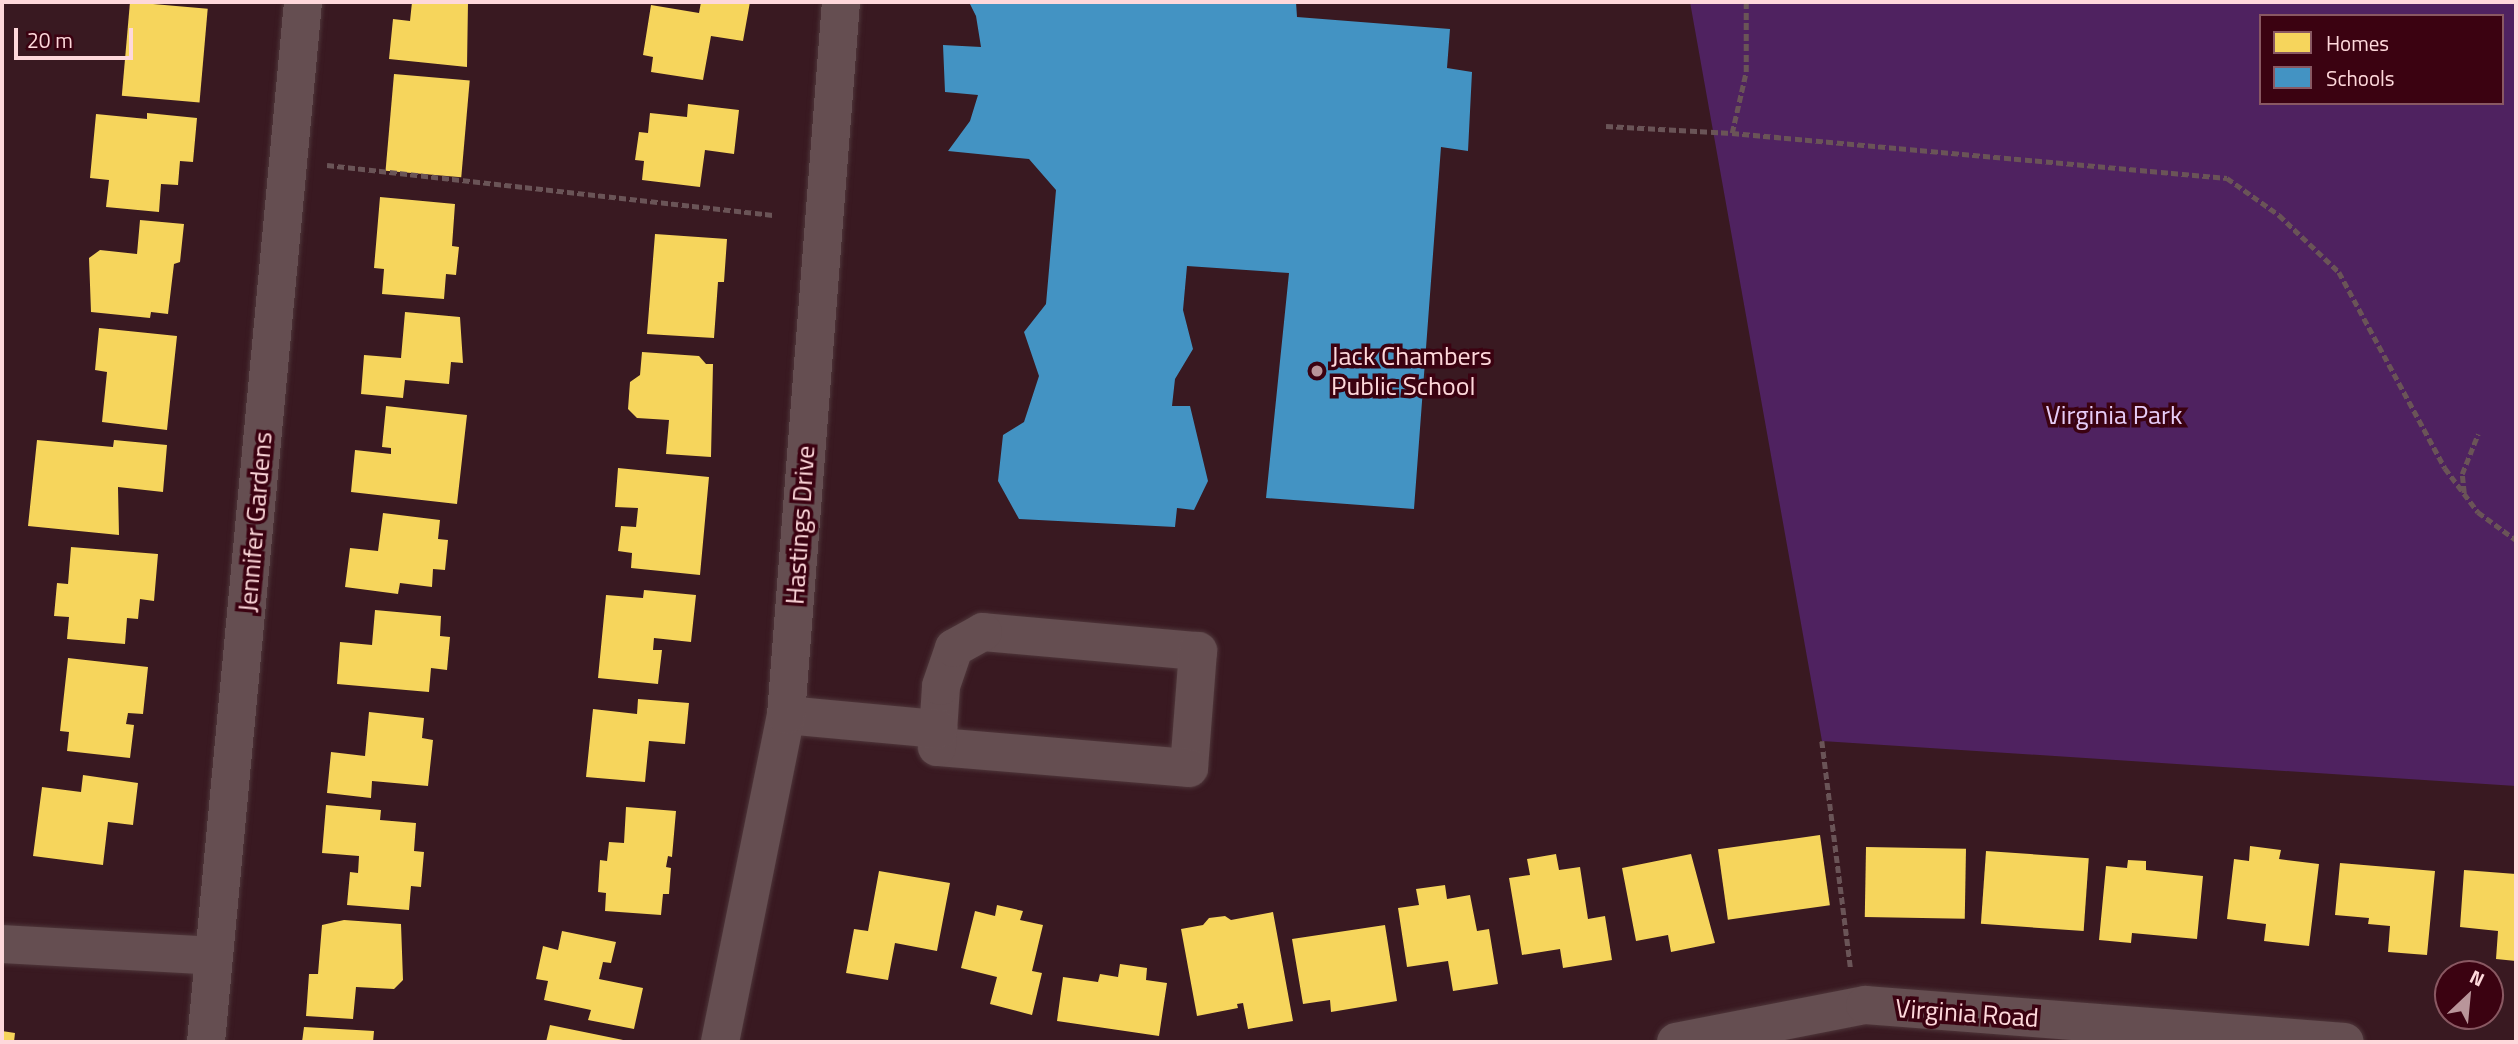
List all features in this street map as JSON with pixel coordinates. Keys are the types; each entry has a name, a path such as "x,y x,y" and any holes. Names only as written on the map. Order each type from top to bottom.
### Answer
{"street":[{"name":"Jennifer Gardens","path":"206,1042 303,2"},
{"name":"Hastings Drive","path":"727,1041 786,715 841,2"},
{"path":"984,632 1198,651 1189,768 937,747 938,729 941,686 954,649 984,632"},
{"path":"786,715 938,729"},
{"path":"2,944 214,956"},
{"name":"Virginia Road","path":"1676,1042 1865,1005 2345,1042"}],"path":[{"path":"1732,133 1746,72 1746,2"},
{"path":"1606,126 1732,133 2227,178 2280,215 2339,272 2464,496 2516,540"},
{"path":"288,161 775,215"},
{"path":"2464,496 2462,474 2478,435"},
{"path":"2507,533 2516,532"},
{"path":"1822,741 1851,969"}],"green space":[{"name":"Virginia Park","path":"1690,2 2516,2 2516,786 1822,741"}],"building: Homes":[{"path":"130,2 208,9 200,102 122,96"},
{"path":"412,2 468,2 467,67 389,59 393,19 410,21"},
{"path":"701,2 750,2 743,41 711,36 703,80 651,72 653,57 643,55 651,5 699,13"},
{"path":"394,74 470,81 461,177 386,171"},
{"path":"688,104 739,110 734,154 705,150 700,187 642,180 644,161 635,160 639,132 648,133 650,113 687,117"},
{"path":"147,113 197,118 193,162 180,161 178,185 161,184 159,212 106,207 109,180 90,178 96,114 147,119"},
{"path":"380,197 455,204 452,246 459,247 456,275 446,274 444,299 382,294 384,269 374,268"},
{"path":"140,220 184,224 180,262 174,264 168,314 151,312 150,318 91,312 89,258 100,250 137,254"},
{"path":"655,234 727,239 724,282 718,282 714,338 647,334"},
{"path":"405,312 460,317 463,363 451,362 449,384 405,380 403,398 361,394 364,355 401,358"},
{"path":"99,328 177,336 167,430 102,422 107,372 95,370"},
{"path":"642,352 699,356 706,364 713,364 711,457 666,454 669,420 637,418 628,409 630,382 640,375"},
{"path":"386,406 467,415 457,504 351,492 355,450 391,454 391,448 382,447"},
{"path":"37,440 113,447 114,440 167,445 163,492 118,487 119,535 28,526"},
{"path":"618,468 709,477 700,575 631,568 632,553 618,551 621,526 636,527 638,508 615,507"},
{"path":"383,513 440,520 438,539 448,540 445,570 433,569 432,587 400,583 398,594 345,587 350,548 378,551"},
{"path":"71,547 158,554 154,601 140,599 138,619 127,618 125,644 67,639 69,617 54,616 57,583 68,584"},
{"path":"644,590 696,595 691,642 654,638 653,650 662,650 658,684 598,678 606,595 643,598"},
{"path":"375,610 441,616 440,636 450,637 447,670 431,668 429,692 337,684 340,642 372,645"},
{"path":"68,658 148,667 143,714 128,713 126,724 134,725 130,758 67,751 69,732 60,731"},
{"path":"638,699 689,703 685,744 649,741 645,782 586,777 593,709 637,714"},
{"path":"369,712 424,718 422,738 433,740 428,786 372,781 371,798 327,793 331,752 365,756"},
{"path":"83,775 138,783 133,825 108,822 103,865 33,856 42,787 81,792"},
{"path":"326,805 381,810 380,820 416,823 414,851 424,852 421,887 411,886 409,910 347,905 350,872 358,873 359,856 322,853"},
{"path":"626,807 676,811 672,857 668,856 666,867 671,868 669,894 663,894 661,915 605,911 606,893 598,892 600,860 607,861 609,842 624,843"},
{"path":"1820,835 1830,905 1728,920 1718,849"},
{"path":"2250,846 2281,850 2279,859 2319,864 2309,946 2264,941 2266,924 2227,919 2234,859 2249,861"},
{"path":"1866,847 1966,849 1965,919 1865,917"},
{"path":"1986,851 2089,858 2084,931 1981,924"},
{"path":"1556,854 1559,870 1580,867 1588,919 1605,916 1612,960 1563,968 1560,949 1522,955 1509,878 1530,875 1527,859"},
{"path":"1691,854 1715,943 1671,952 1668,935 1636,941 1622,868"},
{"path":"2128,860 2146,861 2146,870 2203,876 2197,939 2132,933 2131,943 2099,940 2106,866 2127,868"},
{"path":"2340,863 2435,871 2427,955 2388,952 2390,926 2368,924 2369,918 2335,915"},
{"path":"2464,870 2516,874 2516,961 2496,959 2498,931 2460,927"},
{"path":"879,871 950,883 937,951 895,943 888,980 846,973 854,929 868,931"},
{"path":"1445,885 1447,899 1470,895 1477,931 1489,929 1498,984 1453,991 1448,961 1407,967 1398,908 1419,905 1416,889"},
{"path":"997,905 1023,911 1020,920 1043,925 1032,971 1042,973 1032,1015 990,1004 997,977 961,968 975,911 995,916"},
{"path":"1273,912 1293,1021 1248,1029 1243,1003 1237,1004 1238,1008 1197,1016 1181,929 1203,925 1209,918 1225,916 1231,920"},
{"path":"344,920 401,924 403,980 394,989 356,987 353,1019 306,1016 309,974 318,974 322,925"},
{"path":"1385,925 1397,1001 1331,1012 1330,1000 1303,1004 1292,939"},
{"path":"562,931 616,942 611,963 603,962 599,979 643,988 634,1029 588,1020 591,1010 544,1000 548,981 536,979 543,946 558,950"},
{"path":"1120,964 1147,968 1146,980 1167,983 1159,1036 1057,1021 1063,977 1098,982 1100,974 1118,977"},
{"path":"550,1025 628,1041 628,1042 546,1042"},
{"path":"304,1027 374,1031 373,1042 302,1042"},
{"path":"2,1031 15,1033 14,1042 2,1042"}],"building: Schools":[{"path":"969,2 1296,2 1297,17 1450,29 1447,68 1472,72 1468,151 1441,147 1414,509 1266,498 1289,273 1187,266 1183,310 1193,349 1175,379 1172,406 1190,406 1208,481 1194,510 1177,508 1175,527 1019,519 998,481 1003,435 1024,422 1039,376 1024,332 1046,304 1056,190 1029,159 948,151 970,121 978,95 945,92 943,45 981,47 976,16"}],"place":[{"name":"Jack Chambers Public School","path":"1317,371"}]}
